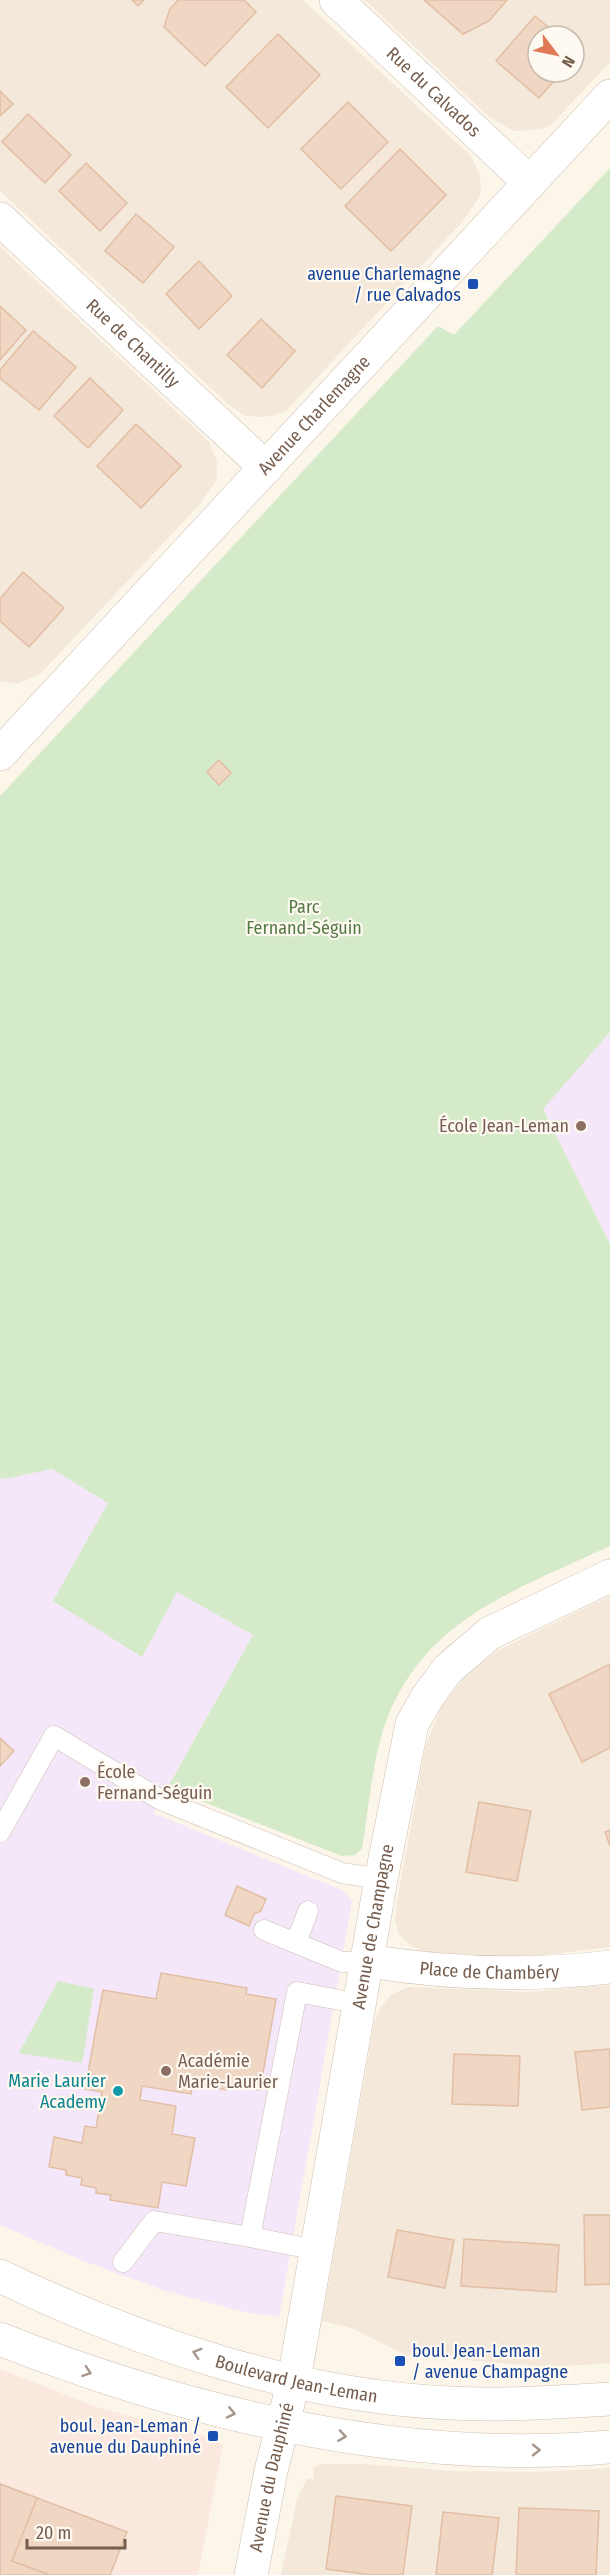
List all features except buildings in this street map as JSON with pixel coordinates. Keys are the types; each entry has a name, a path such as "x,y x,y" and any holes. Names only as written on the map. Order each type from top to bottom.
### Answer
{"street":[{"name":"Rue du Calvados","path":"336,0 530,183"},
{"name":"Avenue Charlemagne","path":"6,735 266,468 610,96"},
{"name":"Rue de Chantilly","path":"0,219 266,468"},
{"name":"Avenue de Champagne","path":"294,2380 407,1740 420,1708 438,1681 460,1656 489,1633 610,1576"},
{"name":"Place de Chambéry","path":"368,1961 416,1968 516,1975 610,1967"},
{"name":"Boulevard Jean-Leman","path":"0,2276 141,2335 237,2366 294,2380 388,2397 453,2404 610,2399"},
{"path":"0,2339 108,2379 200,2405 341,2436 443,2448 536,2451 610,2447"},
{"name":"Avenue du Dauphiné","path":"250,2575 271,2471 285,2424 294,2380"}],"lane":[{"path":"0,1832 54,1736 161,1800 342,1873 381,1880"},
{"path":"296,1943 308,1911"},
{"path":"264,1930 342,1962 368,1961"},
{"path":"250,2236 297,1992 361,2004"},
{"path":"123,2262 154,2221 250,2236 317,2250"}],"shaded area":[{"path":"0,0 303,0 471,156 479,173 481,189 479,198 462,222 286,411 264,417 245,416 228,404 0,191"},
{"path":"365,0 610,0 610,62 553,123 543,129 513,131 487,115"},
{"path":"0,247 209,442 217,462 217,479 200,504 40,674 17,684 0,681"},
{"name":"École Jean-Leman","path":"610,1032 610,1244 543,1108"},
{"name":"Académie Marie-Laurier","path":"52,1469 108,1503 54,1601 142,1657 177,1592 253,1635 153,1813 342,1890 352,1902 279,2317 240,2311 166,2291 86,2262 0,2225 0,1477 4,1479"},
{"path":"610,1596 610,1947 530,1957 429,1953 412,1946 399,1935 395,1921 397,1901 426,1744 442,1706 467,1674 499,1650"},
{"path":"610,1985 610,2363 551,2367 405,2355 351,2328 322,2321 374,2024 380,2008 392,1994 409,1987 528,1992"},
{"path":"0,2369 97,2407 211,2438 223,2445 198,2575 0,2575"},
{"path":"323,2464 364,2464 453,2471 535,2472 610,2468 610,2575 281,2575 297,2499 307,2479 314,2479 314,2467"}],"green space":[{"name":"Parc Fernand-Séguin","path":"610,168 610,1032 543,1109 610,1244 610,1546 502,1597 470,1616 441,1639 416,1667 395,1700 380,1741 362,1849 355,1855 342,1856 173,1790 169,1785 253,1635 177,1592 142,1657 53,1601 108,1503 52,1469 4,1479 0,1477 0,796 438,326 454,335"},
{"path":"58,1981 94,1989 82,2063 19,2053"}],"place":[{"name":"avenue Charlemagne / rue Calvados","path":"473,284"},
{"name":"École Jean-Leman","path":"581,1126"},
{"name":"École Fernand-Séguin","path":"85,1782"},
{"name":"Académie Marie-Laurier","path":"166,2071"},
{"name":"Marie Laurier Academy","path":"118,2091"},
{"name":"boul. Jean-Leman / avenue Champagne","path":"400,2361"},
{"name":"boul. Jean-Leman / avenue du Dauphiné","path":"213,2436"}]}
